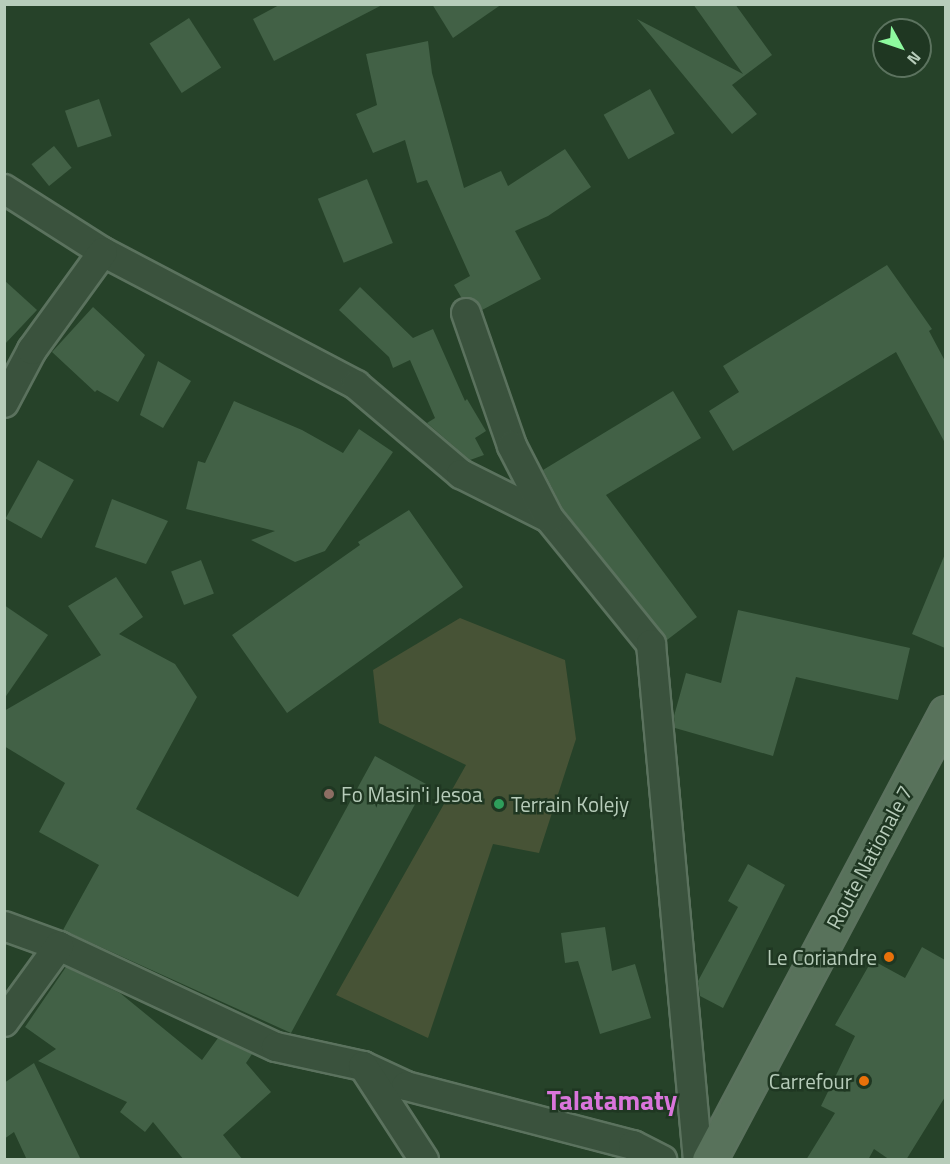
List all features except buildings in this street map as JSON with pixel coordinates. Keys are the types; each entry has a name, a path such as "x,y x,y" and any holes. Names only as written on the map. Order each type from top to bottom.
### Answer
{"main road":[{"name":"Route Nationale 7","path":"709,1160 945,713"}],"street":[{"path":"4,189 103,252 356,385 461,474 549,518"},
{"path":"4,403 32,350 103,252"},
{"path":"466,313 512,446 549,518 651,644 698,1160"},
{"path":"4,926 59,946 276,1047 363,1066 406,1086 633,1145 662,1160"},
{"path":"4,1022 59,946"},
{"path":"363,1066 424,1160"}],"green space":[{"name":"Terrain Kolejy","path":"460,618 565,660 576,739 539,853 493,844 428,1038 336,995 466,765 379,723 373,670"}],"place":[{"name":"Fo Masin'i Jesoa","path":"329,794"},
{"name":"Terrain Kolejy","path":"499,804"},
{"name":"Le Coriandre","path":"889,957"},
{"name":"Carrefour","path":"864,1081"}],"district":[{"name":"Talatamaty","path":"612,1100"}]}
